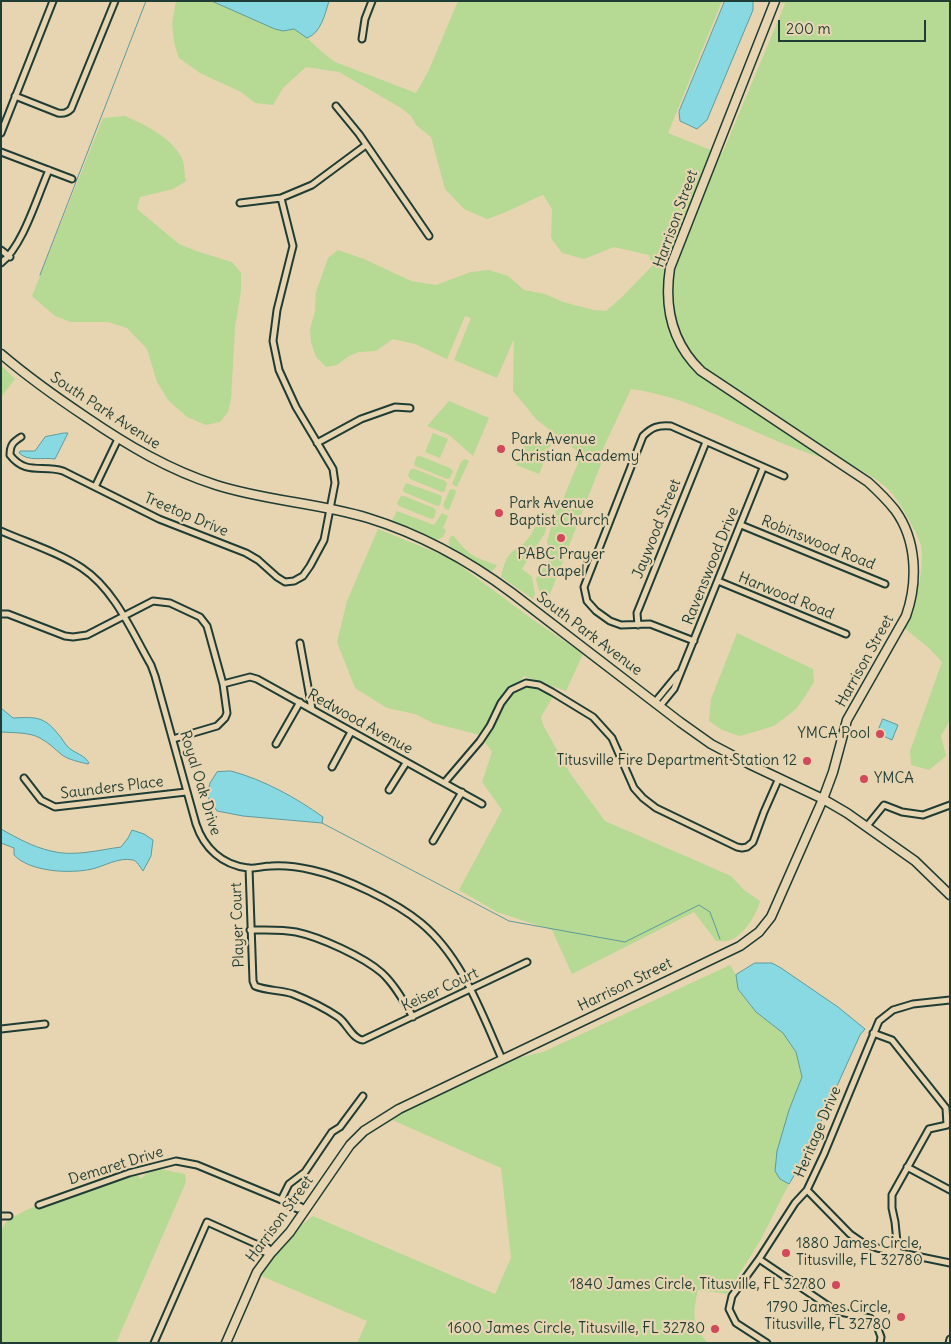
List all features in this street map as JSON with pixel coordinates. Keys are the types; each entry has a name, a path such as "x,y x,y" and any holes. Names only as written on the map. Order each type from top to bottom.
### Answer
{"street":[{"path":"1,132 53,1"},
{"path":"15,96 58,113 63,114 71,109 115,1"},
{"path":"362,38 365,19 372,1"},
{"name":"Harrison Street","path":"226,1343 258,1272 271,1253 290,1232 303,1208 350,1145 364,1131 398,1109 751,939 759,932 770,917 823,799 833,772 847,720 897,633 911,601 914,566 910,542 896,511 884,496 868,482 714,380 689,359 680,344 674,326 668,298 670,268 775,1"},
{"path":"336,106 359,134 430,236"},
{"path":"240,204 280,198 312,185 366,145"},
{"path":"1,152 72,179"},
{"path":"1,263 10,257 20,239 48,170"},
{"path":"280,198 293,246 277,310 273,341 279,370 296,407 333,469 335,483 329,509"},
{"path":"1,250 10,257"},
{"name":"South Park Avenue","path":"1,354 45,390 118,439 154,460 217,486 369,518 436,545 492,578 711,744 823,799 867,826 915,861 950,895"},
{"path":"317,443 361,419 395,407 410,408"},
{"path":"694,641 650,624 622,625 610,621 596,611 586,600 584,587 643,436 651,428 660,425 671,426 784,476"},
{"name":"Treetop Drive","path":"21,437 13,442 10,448 10,455 21,465 29,468 59,470 159,519 246,553 258,560 285,582 294,581 303,576 310,566 324,540 329,509"},
{"path":"95,488 118,439"},
{"name":"Jaywood Street","path":"638,625 637,613 706,442"},
{"name":"Ravenswood Drive","path":"657,704 674,689 763,468"},
{"name":"Robinswood Road","path":"741,525 885,584"},
{"name":"Royal Oak Drive","path":"1,531 82,568 99,582 115,602 156,676 186,792 200,837 208,848 219,857 235,865 249,868 273,866 304,868 321,872 397,906 429,930 442,945 471,989 502,1059"},
{"name":"Harwood Road","path":"718,581 846,634"},
{"path":"1,614 8,614 65,636 73,637 87,635 124,617 147,603 161,601 200,617 207,626 223,684 227,713 221,723 201,732 173,739"},
{"path":"300,643 312,709"},
{"name":"Redwood Avenue","path":"223,684 250,677 258,679 482,804"},
{"path":"445,782 480,742 501,703 511,690 526,683 538,685 552,692 593,717 612,738 634,788 643,798 656,808 737,847 747,847 755,839 764,812 779,778"},
{"path":"276,744 300,702"},
{"path":"332,767 351,732"},
{"path":"389,790 406,763"},
{"name":"Saunders Place","path":"24,778 41,800 55,807 186,792"},
{"path":"433,841 462,792"},
{"path":"867,826 884,805 902,812 923,815 949,806"},
{"name":"Player Court","path":"249,868 250,930 253,981 255,986 293,994 323,1007 346,1023 356,1038 363,1040"},
{"path":"250,930 298,932 363,960 383,974 413,1017"},
{"name":"Keiser Court","path":"363,1040 527,962"},
{"name":"Heritage Drive","path":"767,1343 736,1323 729,1309 732,1296 807,1190 824,1154 879,1021 893,1010 913,1004 949,1001"},
{"path":"1,1029 44,1024"},
{"path":"874,1033 892,1040 946,1108 948,1126 929,1129 892,1195 898,1252"},
{"path":"283,1200 289,1184 305,1172 332,1132 340,1127 363,1096"},
{"name":"Demaret Drive","path":"39,1205 128,1173 176,1161 197,1165 283,1200 288,1200 303,1208"},
{"path":"907,1167 950,1190"},
{"path":"807,1190 850,1234 863,1243 950,1262"},
{"path":"1,1216 9,1216"},
{"path":"154,1343 207,1222 256,1244 261,1244 270,1249 271,1253"},
{"path":"759,1259 830,1307 840,1312 870,1318 877,1326 881,1336 880,1343"},
{"path":"949,1343 950,1339"}],"green space":[{"path":"176,1 212,1 275,29 283,31 294,29 335,62 416,93 428,72 458,1 722,1 668,133 713,151 667,267 677,344 686,360 700,373 831,460 781,443 682,401 631,389 599,457 603,459 545,607 536,601 540,594 536,579 549,557 550,553 547,542 557,506 563,499 578,463 578,452 537,420 513,391 514,339 497,378 454,360 471,318 465,316 447,359 415,344 393,339 376,351 359,352 349,356 337,365 326,367 316,357 311,342 310,329 315,311 316,292 328,258 338,250 364,259 411,281 436,285 471,272 489,270 508,276 524,290 545,294 563,302 594,310 606,311 652,266 649,255 614,247 584,259 562,253 551,238 552,209 543,195 487,219 464,209 445,189 431,137 416,125 411,116 401,108 339,72 306,67 283,88 273,105 255,103 241,92 200,73 179,58 174,42 172,24"},
{"path":"778,1 950,1 950,720 941,736 946,756 929,770 911,765 910,751 942,662 929,648 904,628 915,599 922,566 921,546 907,517 893,494 880,482 863,471 846,464 703,369 691,358 676,326 671,298 673,268 718,153 722,154 785,4"},
{"path":"125,116 164,137 177,150 184,163 186,181 173,189 140,197 137,209 179,244 232,262 241,273 241,291 235,328 231,399 228,412 220,422 206,425 187,417 168,400 157,382 147,349 127,328 108,322 71,322 55,316 32,296 103,118"},
{"path":"1,365 15,379 1,397"},
{"path":"449,401 489,418 473,456 449,435 427,426"},
{"path":"433,433 448,439 440,458 425,452"},
{"path":"529,434 551,444 539,474 516,465"},
{"path":"417,456 450,468 453,471 450,478 447,479 415,466 414,463"},
{"path":"465,459 469,461 457,487 452,484 461,462"},
{"path":"411,469 445,481 447,483 445,491 442,492 410,479 408,475"},
{"path":"406,483 440,495 442,497 440,505 437,506 404,492 403,489"},
{"path":"450,489 456,492 449,510 445,509 443,505"},
{"path":"401,496 434,508 436,511 434,518 431,519 399,506 397,503"},
{"path":"397,511 434,525 442,513 448,516 443,528 446,530 443,537 434,541 393,525 392,521"},
{"path":"543,511 549,515 545,533 522,569 532,577 535,594 533,599 501,577 508,557 529,537"},
{"path":"378,529 450,558 583,654 566,691 524,676 501,699 480,735 433,723 415,714 387,708 355,688 337,642 347,601"},
{"path":"451,536 454,536 472,555 497,565 491,571 487,571 451,549 449,539"},
{"path":"737,633 813,669 814,682 796,709 774,726 740,736 722,730 709,721 711,699"},
{"path":"526,686 538,688 554,695 541,717 543,725 570,773 605,821 731,876 744,890 760,901 753,918 739,935 728,941 716,941 694,912 572,974 552,930 497,912 459,890 502,810 482,782 492,752 484,741 507,698 512,693"},
{"path":"730,965 736,975 738,990 756,1012 783,1033 796,1053 802,1077 789,1110 780,1179 789,1184 761,1239 727,1294 698,1290 694,1312 696,1324 708,1343 357,1343 367,1321 259,1275 290,1236 313,1216 495,1294 511,1258 501,1168 390,1119 508,1060 543,1052"},
{"path":"160,1169 185,1174 186,1182 116,1343 1,1343 1,1231 5,1224 26,1210 85,1187 133,1170 141,1179 147,1173"}],"water":[{"path":"212,1 329,1 319,28 312,36 307,38 294,29 283,31 275,29"},
{"path":"725,1 753,1 753,10 707,120 697,129 680,121 679,112"},
{"path":"68,433 55,459 31,458 19,453 20,451 35,451 45,437"},
{"path":"1,708 13,718 33,718 48,724 68,747 85,758 89,763 78,762 65,757 36,736 1,732"},
{"path":"883,719 898,725 892,740 883,736 885,731 879,729"},
{"path":"231,771 267,784 290,796 323,817 322,823 243,816 217,811 207,796 210,783 217,772"},
{"path":"1,829 38,847 59,853 86,852 121,847 132,830 144,834 153,840 151,856 143,871 136,862 127,859 83,871 51,870 21,861 14,855 14,848 1,843"},
{"path":"755,963 772,963 781,968 838,1007 865,1029 860,1035 804,1159 789,1184 780,1179 775,1171 777,1151 789,1110 802,1077 796,1052 783,1033 756,1012 738,989 736,975"}],"waterway":[{"path":"40,275 146,1"},
{"path":"322,823 509,921 625,942 699,905 710,912 720,939"}],"place":[{"name":"Park Avenue Christian Academy","path":"501,449"},
{"name":"Park Avenue Baptist Church","path":"499,513"},
{"name":"PABC Prayer Chapel","path":"561,538"},
{"name":"YMCA Pool","path":"880,734"},
{"name":"Titusville Fire Department Station 12","path":"807,761"},
{"name":"YMCA","path":"864,779"},
{"name":"1880 James Circle, Titusville, FL 32780","path":"786,1253"},
{"name":"1840 James Circle, Titusville, FL 32780","path":"836,1285"},
{"name":"1790 James Circle, Titusville, FL 32780","path":"901,1317"},
{"name":"1600 James Circle, Titusville, FL 32780","path":"715,1329"}]}
